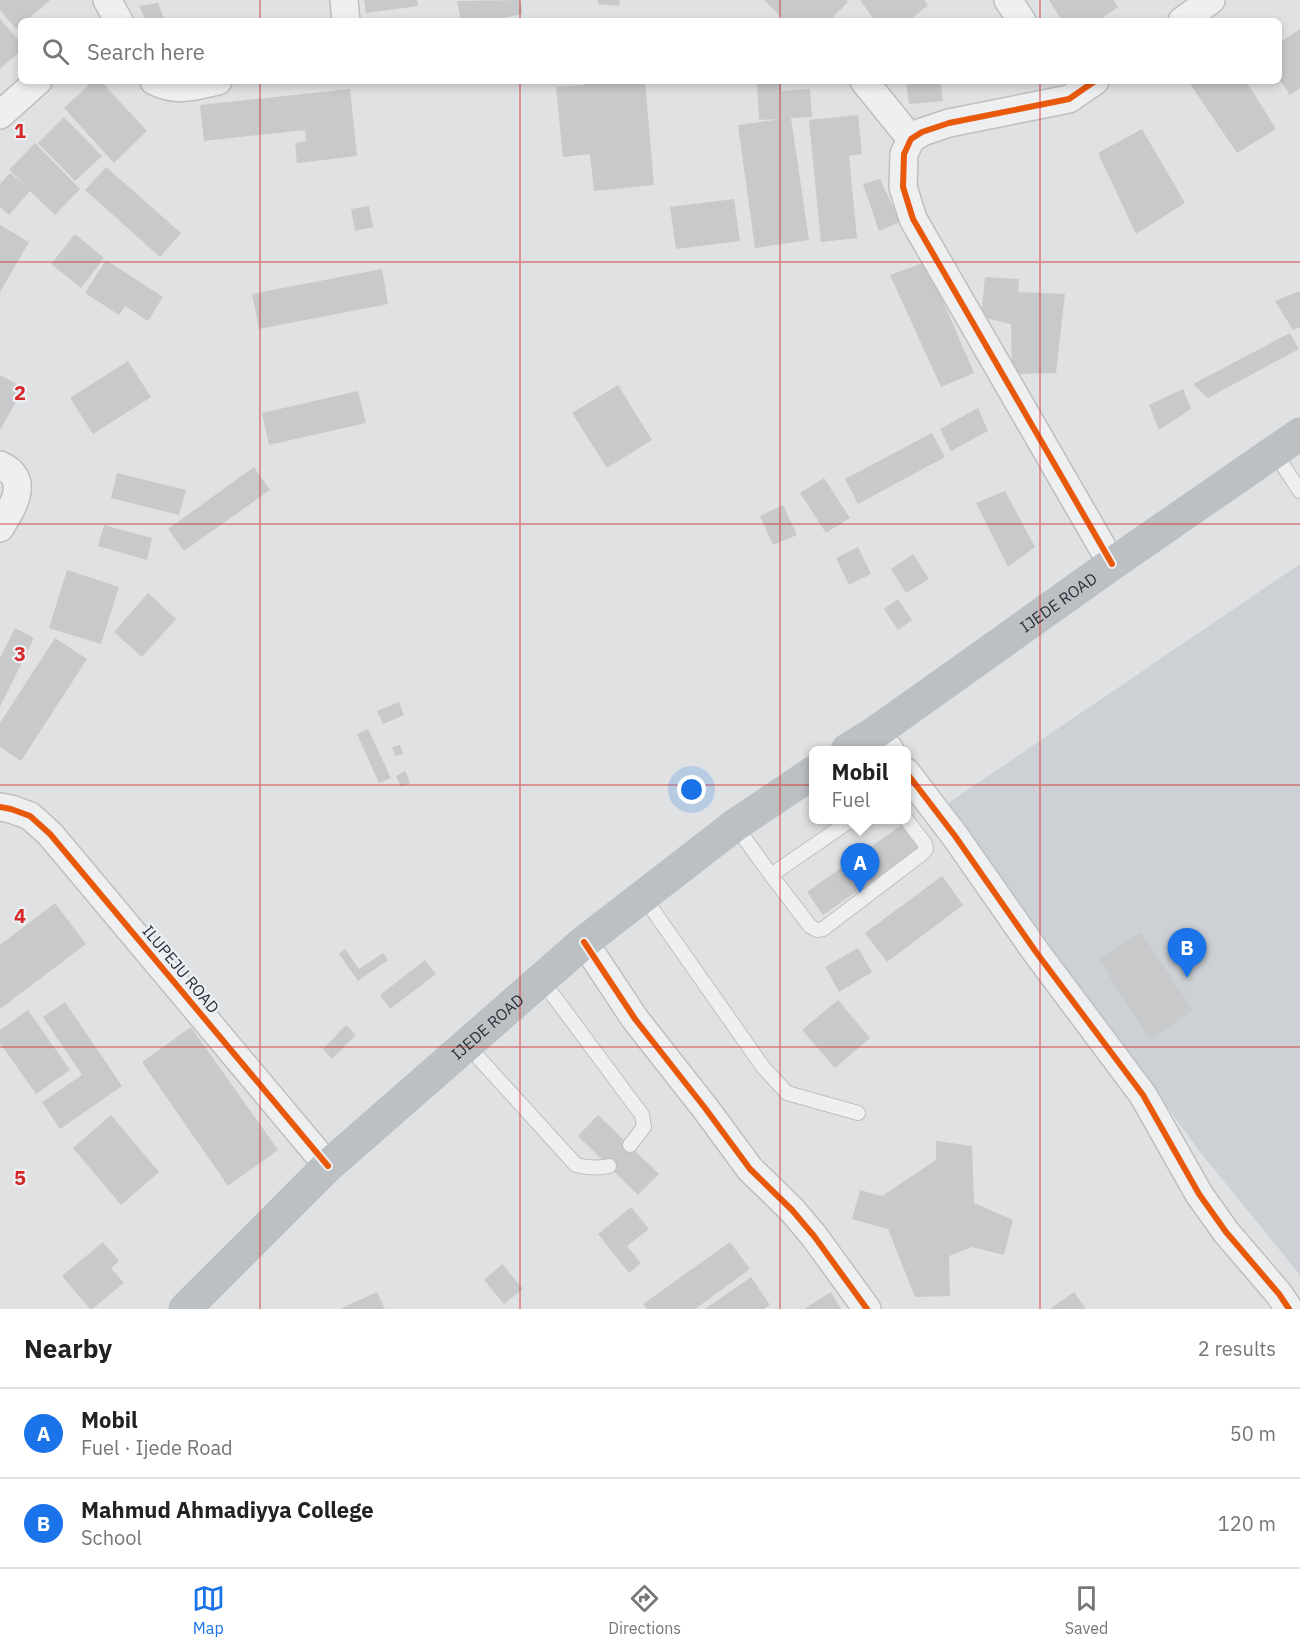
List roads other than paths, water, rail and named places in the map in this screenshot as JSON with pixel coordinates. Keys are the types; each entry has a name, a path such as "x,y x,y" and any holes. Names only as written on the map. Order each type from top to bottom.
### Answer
{"main road":[{"name":"IJEDE ROAD","path":"864,746 1112,564 1300,434"},
{"name":"IJEDE ROAD","path":"185,1309 328,1166 584,942 735,825 809,775"}],"street":[{"path":"344,0 346,18"},
{"path":"1008,0 1020,18"},
{"path":"1186,18 1211,0"},
{"path":"0,115 35,84"},
{"path":"160,84 169,88 203,84"},
{"path":"866,84 911,139"},
{"path":"1084,84 922,132 911,139 904,154 903,187 913,219 1112,564"},
{"path":"0,465 6,467 15,477 17,486 16,500 0,528"},
{"path":"911,779 1143,1095 1199,1194 1226,1232 1289,1309"},
{"name":"ILUPEJU ROAD","path":"0,807 30,816 50,834 328,1166"},
{"path":"584,942 635,1019 750,1169 792,1210 814,1236 867,1309"}],"lane":[{"path":"1274,452 1300,491"},
{"path":"771,875 844,824"},
{"path":"735,825 810,926 817,930 823,929 923,854 926,849 925,844 910,824"},
{"path":"643,896 763,1067 788,1093 858,1113"},
{"path":"541,979 642,1115 644,1127 630,1145"},
{"path":"466,1045 576,1165 599,1169 609,1166"}],"place":[{"name":"Mobil","path":"860,893"},
{"name":"Mahmud Ahmadiyya College","path":"1187,978"}]}
